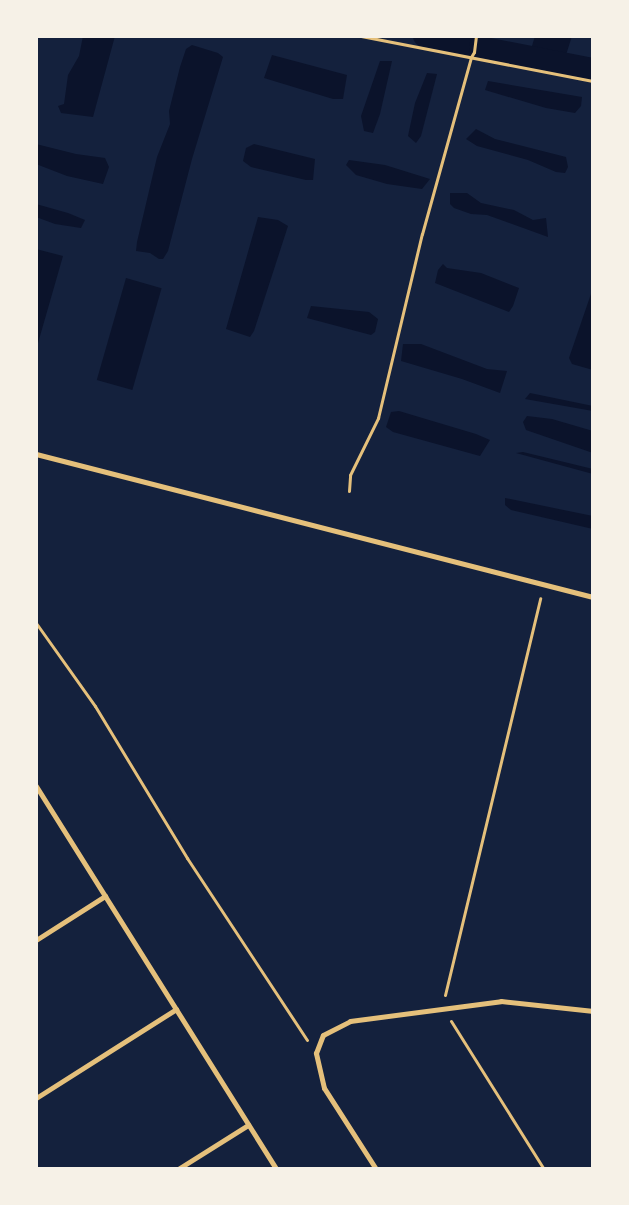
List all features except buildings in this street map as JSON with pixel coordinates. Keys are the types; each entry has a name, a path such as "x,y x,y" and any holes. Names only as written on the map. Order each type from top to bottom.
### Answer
{"street":[{"path":"36,454 593,597"},
{"path":"36,786 276,1169"},
{"path":"36,940 105,896"},
{"path":"376,1169 324,1088 316,1053 323,1035 350,1021 501,1001 593,1011"},
{"path":"36,1098 176,1009"},
{"path":"178,1169 248,1125"}],"path":[{"path":"362,36 593,81"},
{"path":"349,491 350,475 378,418 422,234 474,52 476,36"},
{"path":"543,584 443,1009 544,1169"},
{"path":"36,623 95,706 187,858 316,1053"}],"water":[{"path":"83,36 115,36 93,117 61,113 58,106 64,104 68,75 79,56"},
{"path":"535,36 572,36 565,58 545,56 532,46"},
{"path":"192,45 218,53 223,57 192,159 168,251 163,259 159,259 150,253 136,251 137,242 157,157 170,124 169,111 180,67 186,49"},
{"path":"272,55 347,75 343,99 333,99 264,78"},
{"path":"380,61 392,61 380,114 373,133 364,131 361,116"},
{"path":"427,73 437,74 421,136 416,143 408,136 415,103"},
{"path":"488,81 582,97 581,106 575,113 546,108 485,90"},
{"path":"476,129 495,139 566,157 568,167 565,173 556,172 528,160 477,146 466,139"},
{"path":"36,144 76,154 105,158 109,167 103,184 67,176 36,164"},
{"path":"254,144 315,159 313,180 251,167 243,161 246,148"},
{"path":"349,160 385,165 430,179 422,189 387,184 356,175 346,165"},
{"path":"450,193 467,193 481,203 514,210 533,220 546,218 548,237 487,215 471,214 454,208 450,204"},
{"path":"36,204 85,220 81,228 55,224 36,217"},
{"path":"258,217 278,220 288,226 254,331 250,337 226,329"},
{"path":"36,249 63,256 36,350"},
{"path":"443,264 447,268 481,273 519,288 513,306 509,312 435,283 438,270"},
{"path":"126,278 162,288 132,390 97,380"},
{"path":"593,288 593,370 572,364 569,358"},
{"path":"311,306 369,312 378,319 375,332 371,335 307,318"},
{"path":"403,344 421,344 487,369 507,371 500,393 462,379 401,361"},
{"path":"530,393 593,406 593,411 525,399"},
{"path":"399,411 490,440 480,456 393,432 386,427 391,412"},
{"path":"527,416 552,419 593,431 593,453 526,430 523,422"},
{"path":"523,452 593,469 593,474 516,453"},
{"path":"505,498 593,516 593,529 511,510 505,505"}],"waterway":[{"path":"424,36 472,46"},
{"path":"480,47 593,69"}]}
